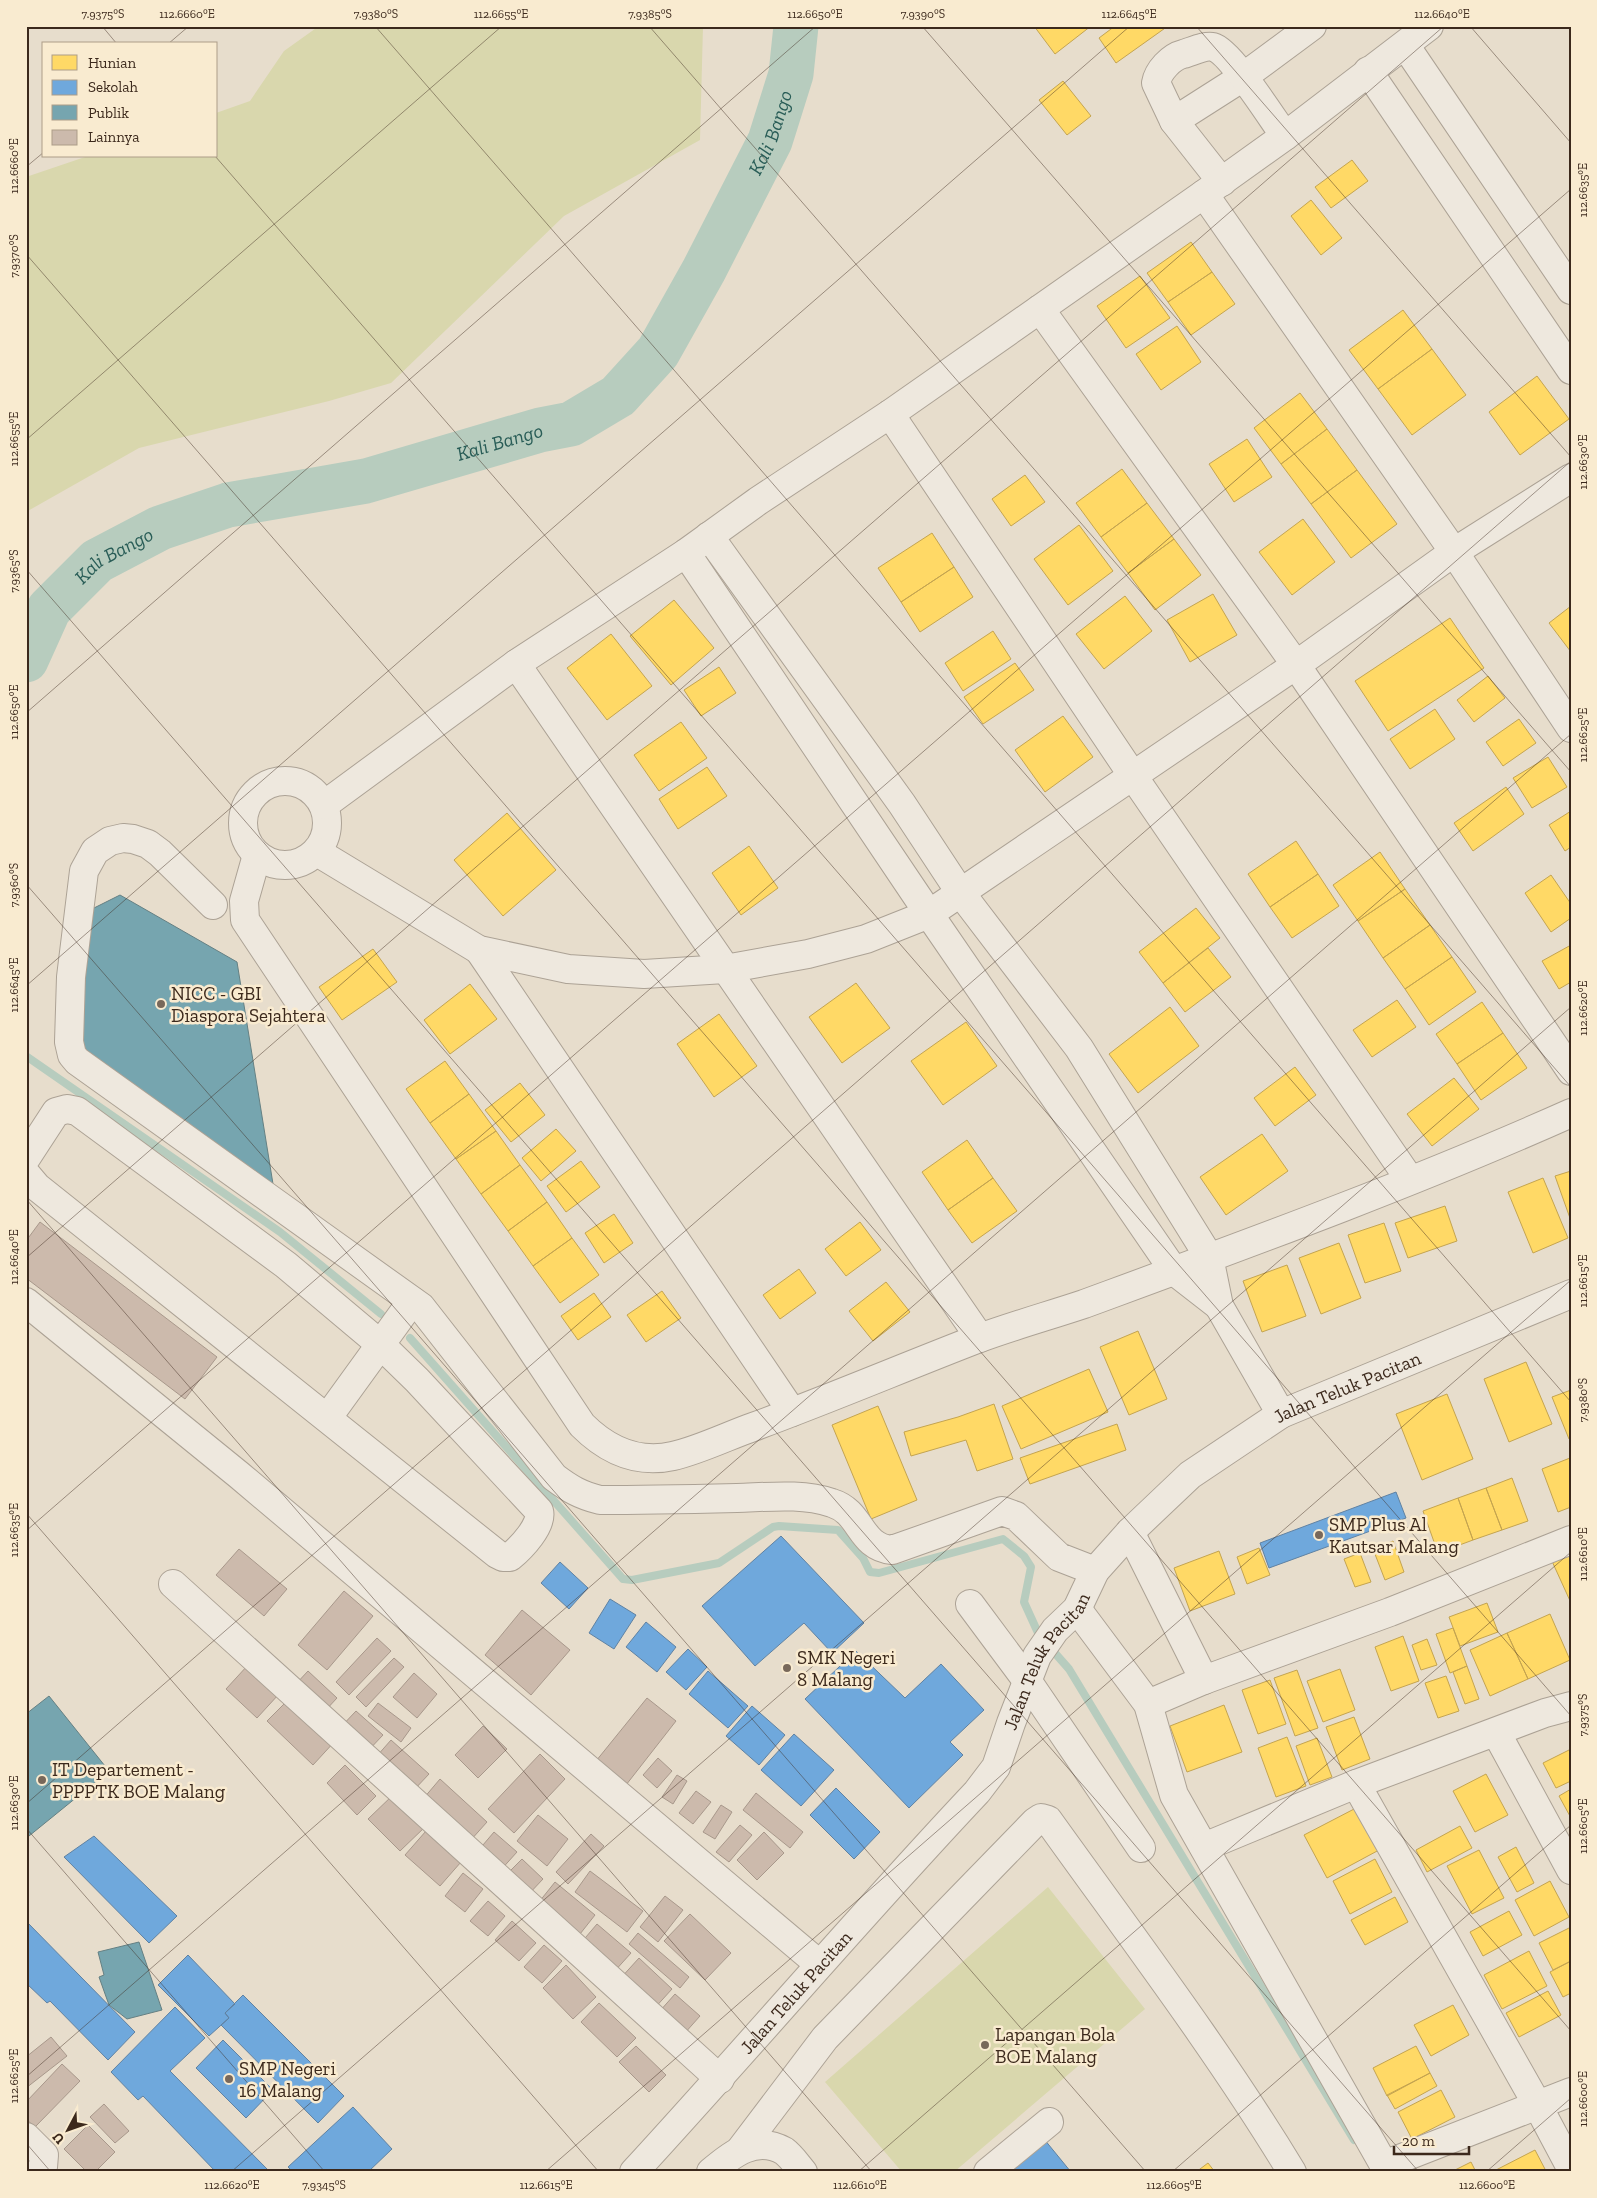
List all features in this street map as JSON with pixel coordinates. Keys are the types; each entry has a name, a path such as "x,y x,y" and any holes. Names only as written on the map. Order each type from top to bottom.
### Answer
{"street":[{"path":"1174,121 1243,77 1312,26"},
{"path":"324,805 516,664 686,553 758,501 890,414 1213,188 1285,136 1429,26"},
{"path":"1404,44 1571,290"},
{"path":"1285,136 1243,77 1220,50 1212,46 1178,55 1160,70 1156,83 1174,121 1213,188 1571,728"},
{"path":"1368,71 1571,370"},
{"path":"1040,309 1296,666 1571,1071"},
{"path":"890,414 1133,776 1410,1180"},
{"path":"317,852 479,950 568,969 644,974 726,969 808,954 866,939 929,914 1296,666 1454,552 1571,478"},
{"path":"709,536 896,796 960,892 1079,1048 1209,1258 1219,1306 1281,1414"},
{"path":"686,553 929,914 1174,1271 1219,1306"},
{"path":"516,664 980,1338"},
{"path":"282,780 299,782 313,791 324,805 328,821 325,838 317,852 304,862 288,866 271,864 256,855 246,842 242,826 244,809 253,795 266,784 282,780"},
{"path":"213,905 160,852 148,844 123,838 110,841 95,851 84,871 71,977 70,1042 72,1055 412,1301 433,1320 554,1477 581,1495 600,1500 802,1497 841,1506 849,1511 869,1541 879,1548 892,1550 1002,1511 1016,1516 1059,1557 1095,1571"},
{"path":"256,855 244,901 245,920 582,1425 596,1439 609,1448 625,1455 646,1459 674,1456 980,1338 1065,1310 1209,1258 1484,1152 1571,1112"},
{"path":"479,950 792,1412"},
{"path":"26,1158 56,1112 67,1109 77,1111 278,1260 380,1344 417,1380 538,1511 540,1518 537,1526 510,1557 503,1557 497,1554 328,1417 110,1246 37,1187 26,1174"},
{"name":"Jalan Teluk Pacitan","path":"634,2172 720,2079 820,1964 977,1792 996,1767 1038,1668 1077,1608 1095,1571 1130,1532 1190,1475 1281,1414 1571,1294"},
{"path":"328,1417 412,1301"},
{"path":"26,1302 238,1475 820,1964"},
{"path":"1130,1532 1204,1680"},
{"path":"1148,1704 1204,1680 1390,1612 1571,1540"},
{"path":"173,1584 720,2079"},
{"path":"970,1604 1038,1668 1141,1848"},
{"path":"1077,1608 1148,1704 1174,1795 1386,2168 1571,2092"},
{"path":"1204,1847 1356,1784 1546,1713 1571,1706"},
{"path":"1496,1732 1571,1870"},
{"path":"1356,1784 1571,2168"},
{"path":"711,2172 741,2149 825,2038 1041,1818 1048,1820 1184,2009 1262,2122 1292,2172"},
{"path":"988,2172 1048,2122"},
{"path":"26,2137 44,2155 43,2167 39,2172"},
{"path":"741,2149 760,2144 772,2146 786,2152 802,2172"}],"shaded area":[{"path":"319,26 703,26 700,140 564,216 391,383 329,401 139,448 26,512 26,177 82,158 218,158 218,112 250,101 284,51"},
{"name":"Lapangan Bola BOE Malang","path":"1048,1887 1145,2009 954,2172 902,2172 825,2082"}],"building: Hunian":[{"path":"1034,26 1091,26 1055,54"},
{"path":"1115,26 1168,26 1116,63 1099,38"},
{"path":"1063,81 1091,116 1067,135 1039,100"},
{"path":"1352,160 1368,181 1331,208 1315,187"},
{"path":"1311,200 1342,238 1321,255 1291,216"},
{"path":"1191,242 1212,272 1168,302 1147,273"},
{"path":"1212,272 1235,304 1191,335 1168,302"},
{"path":"1140,276 1170,318 1126,348 1097,306"},
{"path":"1403,310 1432,349 1378,389 1349,350"},
{"path":"1177,326 1201,362 1161,390 1136,354"},
{"path":"1432,349 1466,395 1412,435 1378,389"},
{"path":"1537,376 1569,419 1520,455 1489,412"},
{"path":"1300,393 1327,429 1281,464 1254,428"},
{"path":"1327,429 1357,470 1311,504 1281,464"},
{"path":"1247,439 1272,477 1234,502 1209,464"},
{"path":"1122,469 1147,503 1101,537 1076,503"},
{"path":"1357,470 1397,524 1351,558 1311,504"},
{"path":"1025,475 1045,502 1011,526 992,499"},
{"path":"1147,503 1174,539 1128,573 1101,537"},
{"path":"1303,519 1335,562 1292,595 1259,552"},
{"path":"1079,525 1113,571 1068,605 1034,559"},
{"path":"932,533 954,567 901,602 878,568"},
{"path":"1174,539 1201,575 1155,610 1128,573"},
{"path":"954,567 973,597 920,632 901,602"},
{"path":"1213,594 1237,635 1190,662 1167,620"},
{"path":"1125,596 1152,631 1104,669 1076,634"},
{"path":"674,600 714,648 671,685 630,636"},
{"path":"1571,606 1571,652 1549,623"},
{"path":"1450,618 1484,668 1388,731 1355,681"},
{"path":"993,631 1011,659 963,691 945,663"},
{"path":"611,634 652,686 607,720 567,668"},
{"path":"1015,663 1034,690 983,724 964,697"},
{"path":"719,667 736,693 701,716 684,690"},
{"path":"1488,676 1505,698 1474,722 1457,700"},
{"path":"1435,709 1455,739 1410,769 1390,739"},
{"path":"1063,716 1093,757 1045,792 1015,750"},
{"path":"1519,719 1536,743 1503,766 1486,742"},
{"path":"681,722 707,758 659,791 634,755"},
{"path":"1548,757 1567,787 1532,808 1513,778"},
{"path":"707,767 727,796 678,829 659,799"},
{"path":"1506,787 1524,814 1473,851 1454,823"},
{"path":"1571,811 1571,847 1565,851 1549,825"},
{"path":"507,813 556,870 503,916 454,860"},
{"path":"1296,841 1318,874 1270,907 1248,874"},
{"path":"749,846 778,888 741,915 712,873"},
{"path":"1380,852 1405,889 1358,921 1333,885"},
{"path":"1318,874 1339,906 1292,938 1270,907"},
{"path":"1551,875 1571,904 1571,918 1551,932 1525,893"},
{"path":"1405,889 1430,925 1383,958 1358,921"},
{"path":"1196,908 1220,938 1163,983 1139,952"},
{"path":"1430,925 1452,957 1405,989 1383,958"},
{"path":"1571,945 1571,982 1559,989 1542,961"},
{"path":"1208,948 1231,977 1185,1012 1163,983"},
{"path":"373,949 397,982 342,1020 319,987"},
{"path":"1452,957 1476,992 1429,1025 1405,989"},
{"path":"856,983 890,1028 842,1063 809,1017"},
{"path":"470,984 497,1019 450,1054 424,1020"},
{"path":"1397,1000 1416,1027 1372,1057 1353,1030"},
{"path":"1482,1002 1503,1033 1457,1064 1436,1034"},
{"path":"1170,1007 1199,1046 1138,1093 1109,1054"},
{"path":"719,1014 757,1066 714,1097 677,1044"},
{"path":"966,1022 997,1066 943,1105 911,1061"},
{"path":"1503,1033 1527,1068 1481,1100 1457,1064"},
{"path":"445,1061 469,1094 430,1123 406,1089"},
{"path":"1295,1067 1316,1095 1275,1126 1254,1098"},
{"path":"1454,1078 1479,1109 1432,1146 1407,1114"},
{"path":"520,1083 545,1115 511,1142 485,1110"},
{"path":"469,1094 496,1131 456,1159 430,1123"},
{"path":"556,1129 576,1151 541,1181 522,1158"},
{"path":"496,1131 520,1165 481,1194 456,1159"},
{"path":"1262,1134 1288,1171 1226,1215 1200,1177"},
{"path":"967,1140 993,1178 948,1210 922,1172"},
{"path":"581,1161 600,1187 566,1212 547,1186"},
{"path":"520,1165 547,1202 508,1231 481,1194"},
{"path":"1571,1171 1571,1221 1555,1176"},
{"path":"993,1178 1017,1211 972,1243 948,1210"},
{"path":"1543,1178 1568,1238 1533,1253 1508,1192"},
{"path":"547,1202 572,1238 533,1266 508,1231"},
{"path":"1445,1206 1457,1241 1408,1258 1395,1223"},
{"path":"614,1214 633,1243 604,1263 585,1233"},
{"path":"860,1222 881,1250 846,1276 825,1249"},
{"path":"1384,1223 1401,1271 1365,1283 1348,1235"},
{"path":"572,1238 599,1275 560,1303 533,1266"},
{"path":"1339,1243 1361,1298 1321,1314 1299,1258"},
{"path":"1287,1265 1306,1316 1262,1332 1243,1281"},
{"path":"799,1269 816,1293 780,1319 763,1295"},
{"path":"886,1282 910,1312 873,1341 849,1311"},
{"path":"662,1291 681,1318 646,1342 627,1315"},
{"path":"594,1293 611,1317 578,1340 561,1316"},
{"path":"1138,1331 1167,1399 1129,1415 1100,1347"},
{"path":"1526,1362 1552,1424 1509,1442 1484,1379"},
{"path":"1089,1369 1108,1412 1021,1449 1002,1406"},
{"path":"1571,1390 1571,1438 1569,1439 1552,1397"},
{"path":"1447,1394 1473,1459 1422,1480 1396,1414"},
{"path":"994,1404 1013,1459 977,1471 966,1440 911,1456 904,1432 958,1417"},
{"path":"878,1406 917,1500 871,1519 832,1425"},
{"path":"1117,1424 1126,1450 1030,1484 1020,1458"},
{"path":"1570,1458 1571,1507 1558,1512 1542,1469"},
{"path":"1512,1478 1528,1521 1502,1530 1486,1488"},
{"path":"1486,1488 1502,1530 1473,1540 1458,1498"},
{"path":"1458,1498 1473,1540 1438,1553 1423,1511"},
{"path":"1393,1541 1404,1572 1385,1580 1373,1549"},
{"path":"1259,1548 1270,1575 1247,1584 1237,1557"},
{"path":"1571,1550 1571,1603 1551,1559"},
{"path":"1219,1551 1235,1594 1190,1611 1174,1568"},
{"path":"1360,1553 1371,1582 1355,1587 1344,1559"},
{"path":"1487,1603 1498,1632 1460,1646 1449,1617"},
{"path":"1550,1614 1570,1660 1528,1679 1507,1633"},
{"path":"1453,1628 1467,1666 1450,1673 1436,1634"},
{"path":"1507,1633 1528,1679 1490,1696 1470,1650"},
{"path":"1403,1636 1419,1681 1391,1691 1375,1647"},
{"path":"1427,1639 1437,1665 1421,1670 1412,1645"},
{"path":"1467,1666 1479,1699 1465,1704 1453,1672"},
{"path":"1340,1669 1355,1710 1323,1722 1307,1681"},
{"path":"1297,1670 1318,1728 1295,1736 1274,1678"},
{"path":"1446,1676 1459,1711 1438,1718 1425,1683"},
{"path":"1270,1680 1286,1724 1258,1734 1242,1690"},
{"path":"1224,1705 1242,1752 1187,1772 1170,1726"},
{"path":"1354,1717 1370,1759 1342,1770 1326,1727"},
{"path":"1287,1737 1306,1786 1276,1797 1258,1748"},
{"path":"1317,1738 1332,1777 1310,1785 1296,1746"},
{"path":"1571,1749 1571,1781 1556,1788 1543,1763"},
{"path":"1486,1774 1508,1815 1475,1832 1453,1791"},
{"path":"1571,1789 1571,1818 1559,1796"},
{"path":"1356,1808 1379,1850 1327,1878 1304,1835"},
{"path":"1460,1826 1472,1848 1427,1872 1416,1850"},
{"path":"1516,1847 1534,1883 1517,1892 1498,1857"},
{"path":"1479,1850 1504,1898 1472,1914 1447,1866"},
{"path":"1375,1859 1392,1892 1350,1914 1333,1881"},
{"path":"1550,1881 1569,1917 1534,1936 1515,1900"},
{"path":"1395,1897 1408,1922 1365,1945 1351,1920"},
{"path":"1509,1911 1522,1935 1483,1956 1470,1932"},
{"path":"1571,1927 1571,1961 1553,1970 1539,1943"},
{"path":"1529,1951 1547,1986 1502,2009 1484,1975"},
{"path":"1571,1961 1571,1993 1563,1997 1550,1972"},
{"path":"1548,1991 1561,2015 1519,2037 1506,2013"},
{"path":"1453,2005 1469,2035 1431,2056 1414,2025"},
{"path":"1416,2046 1430,2073 1387,2096 1373,2068"},
{"path":"1430,2073 1437,2086 1395,2109 1387,2095"},
{"path":"1441,2090 1455,2117 1412,2139 1398,2112"},
{"path":"1535,2150 1546,2171 1497,2172 1496,2170"},
{"path":"1471,2162 1476,2172 1451,2172"},
{"path":"1208,2163 1215,2172 1196,2172"}],"building: Sekolah":[{"name":"SMP Plus Al Kautsar Malang","path":"1396,1492 1406,1518 1269,1568 1260,1543"},
{"path":"781,1536 864,1623 832,1653 804,1623 755,1666 702,1606"},
{"path":"560,1562 588,1588 569,1609 541,1583"},
{"path":"610,1599 636,1615 614,1649 589,1633"},
{"path":"646,1622 676,1647 657,1672 626,1647"},
{"path":"688,1649 707,1667 686,1690 666,1672"},
{"path":"856,1651 905,1698 941,1664 984,1710 950,1742 963,1755 909,1808 805,1699"},
{"path":"708,1671 748,1706 728,1728 689,1694"},
{"path":"752,1706 785,1735 759,1765 726,1736"},
{"path":"794,1734 834,1770 801,1806 761,1770"},
{"path":"836,1788 880,1832 854,1859 810,1815"},
{"path":"94,1836 177,1916 149,1943 64,1857"},
{"path":"26,1921 135,2032 108,2060 50,2001 47,2003 26,1983"},
{"path":"188,1955 235,2004 225,2013 229,2018 209,2036 158,1985"},
{"path":"243,1995 344,2096 318,2123 221,2025 229,2018 225,2013"},
{"path":"175,2007 205,2038 170,2071 270,2172 216,2172 143,2096 138,2100 111,2072"},
{"path":"223,2040 273,2090 246,2118 196,2068"},
{"path":"353,2107 392,2149 368,2172 293,2172 288,2167"},
{"path":"1044,2139 1071,2172 1008,2172"}],"building: Publik":[{"name":"NICC - GBI Diaspora Sejahtera","path":"120,895 237,962 273,1184 76,1046 84,913"},
{"path":"49,1696 109,1771 29,1836 26,1833 26,1714"},
{"path":"139,1942 162,2010 127,2019 109,2005 99,1977 104,1975 98,1952"}],"building: Lainnya":[{"path":"40,1222 217,1357 185,1399 26,1278 26,1241"},
{"path":"239,1549 287,1589 264,1616 216,1575"},
{"path":"344,1591 373,1616 327,1670 298,1645"},
{"path":"522,1610 570,1650 531,1695 485,1655"},
{"path":"377,1638 391,1651 349,1695 336,1682"},
{"path":"394,1658 404,1667 366,1707 356,1697"},
{"path":"248,1665 279,1694 257,1718 226,1689"},
{"path":"308,1671 337,1698 324,1712 295,1685"},
{"path":"414,1673 437,1694 417,1718 393,1697"},
{"path":"291,1697 336,1740 313,1765 267,1721"},
{"path":"647,1698 676,1721 626,1785 596,1761"},
{"path":"378,1703 411,1728 401,1742 368,1716"},
{"path":"356,1711 383,1735 365,1754 338,1730"},
{"path":"483,1726 507,1749 478,1778 455,1755"},
{"path":"391,1740 429,1774 413,1791 376,1757"},
{"path":"540,1754 565,1779 514,1833 488,1809"},
{"path":"658,1758 672,1771 657,1788 643,1775"},
{"path":"345,1765 376,1796 357,1815 327,1783"},
{"path":"677,1775 687,1781 673,1804 662,1797"},
{"path":"440,1779 487,1822 470,1841 423,1799"},
{"path":"696,1791 711,1802 693,1824 679,1813"},
{"path":"756,1793 803,1832 790,1848 743,1810"},
{"path":"394,1794 426,1826 400,1851 368,1819"},
{"path":"721,1805 732,1812 715,1839 703,1832"},
{"path":"538,1815 568,1839 547,1866 517,1841"},
{"path":"740,1825 752,1835 729,1862 716,1852"},
{"path":"426,1831 461,1862 440,1886 405,1855"},
{"path":"494,1832 517,1852 499,1872 477,1852"},
{"path":"764,1832 784,1853 757,1880 737,1860"},
{"path":"591,1834 604,1846 568,1884 556,1872"},
{"path":"522,1859 543,1879 527,1896 506,1875"},
{"path":"590,1871 643,1911 627,1932 575,1892"},
{"path":"463,1873 483,1889 465,1912 445,1896"},
{"path":"555,1882 595,1915 580,1934 539,1902"},
{"path":"665,1896 683,1910 658,1942 640,1927"},
{"path":"488,1901 505,1916 488,1936 470,1921"},
{"path":"690,1914 731,1953 705,1980 664,1941"},
{"path":"512,1921 536,1943 519,1961 495,1940"},
{"path":"597,1924 631,1953 613,1973 580,1944"},
{"path":"638,1933 689,1977 680,1988 629,1944"},
{"path":"544,1945 562,1961 542,1983 524,1967"},
{"path":"639,1958 672,1989 652,2011 619,1980"},
{"path":"566,1965 596,1997 573,2019 543,1988"},
{"path":"675,1994 700,2016 684,2034 659,2012"},
{"path":"599,2003 636,2038 617,2057 581,2022"},
{"path":"51,2037 67,2056 26,2088 26,2057"},
{"path":"636,2046 666,2075 649,2092 619,2062"},
{"path":"62,2064 80,2081 35,2127 26,2119 26,2102"},
{"path":"104,2104 129,2131 115,2143 90,2117"},
{"path":"88,2125 115,2152 95,2172 87,2172 64,2149"}],"waterway":[{"name":"Kali Bango","path":"26,660 49,609 97,561 160,528 228,505 366,481 540,430 571,424 618,396 658,352 704,270 770,141 791,74 796,26"},
{"path":"26,1056 280,1232 381,1314"},
{"path":"410,1338 623,1579 632,1580 719,1563 773,1527 779,1526 838,1530 863,1558 870,1572 879,1573 1003,1539 1024,1556 1031,1567 1024,1602 1039,1635 1069,1669 1354,2140"}],"place":[{"name":"NICC - GBI Diaspora Sejahtera","path":"161,1004"},
{"name":"SMP Plus Al Kautsar Malang","path":"1319,1535"},
{"name":"SMK Negeri 8 Malang","path":"787,1668"},
{"name":"IT Departement - PPPPTK BOE Malang","path":"42,1780"},
{"name":"Lapangan Bola BOE Malang","path":"985,2045"},
{"name":"SMP Negeri 16 Malang","path":"229,2079"}]}
